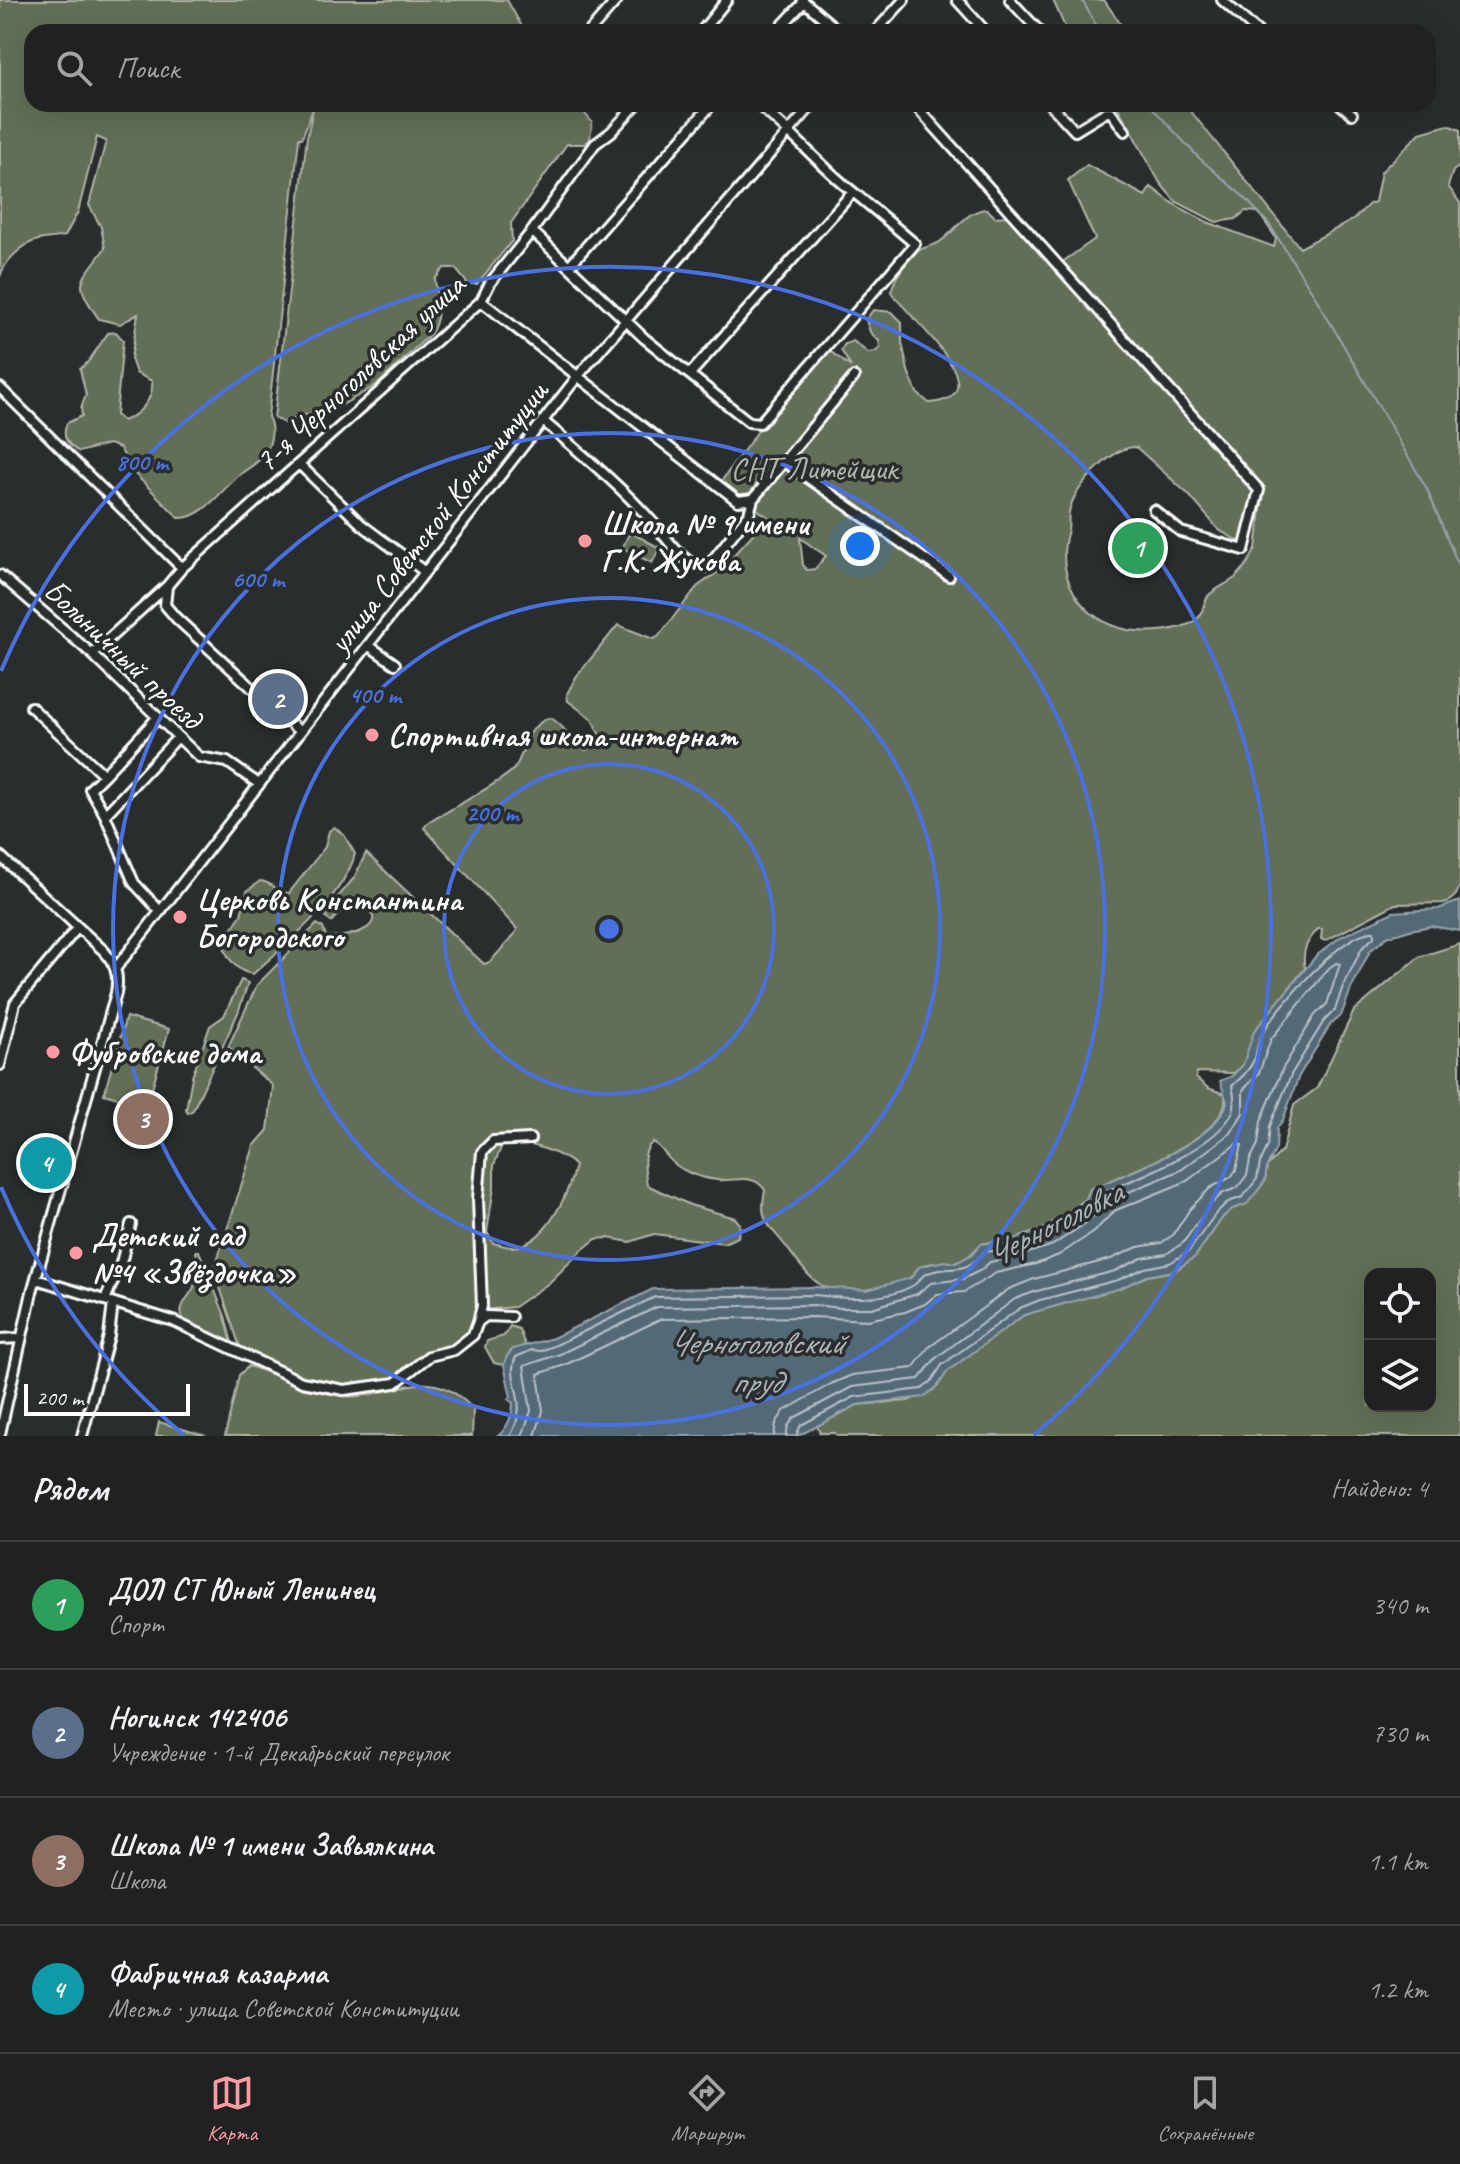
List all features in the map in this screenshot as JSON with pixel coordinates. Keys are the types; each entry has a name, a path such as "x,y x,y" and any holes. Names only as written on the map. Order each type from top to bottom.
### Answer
{"street":[{"path":"596,24 617,0"},
{"path":"708,24 727,0"},
{"path":"882,24 904,0"},
{"path":"957,0 979,24"},
{"path":"1010,0 1032,24"},
{"path":"1222,0 1249,24"},
{"path":"783,24 803,1 830,24"},
{"name":"7-я Черноголовская улица","path":"92,654 167,586 182,568 481,301 490,283 595,144 630,112"},
{"path":"569,266 705,112"},
{"path":"532,231 626,320 690,374 753,425 760,423 915,244 870,203 853,192 767,112"},
{"name":"улица Советской Конституции","path":"116,968 578,376 806,112"},
{"path":"922,112 993,185 1053,259 1259,490 1244,550 1181,532 1154,510"},
{"path":"1057,112 1075,131 1106,112"},
{"path":"1111,112 1125,131"},
{"path":"690,374 853,192"},
{"path":"481,301 738,501 753,499"},
{"path":"543,421 604,472 671,545 700,568 711,565 749,514 753,499 854,377"},
{"path":"0,388 182,568"},
{"path":"785,462 949,576"},
{"path":"299,464 362,525 425,572"},
{"name":"Больничный проезд","path":"0,575 92,654 199,757 227,762 259,784"},
{"path":"167,586 165,605 176,618 300,732"},
{"path":"368,645 395,664"},
{"path":"31,707 104,775"},
{"path":"158,717 90,789 105,815 134,883 160,911"},
{"path":"105,815 178,737"},
{"path":"0,856 104,951 116,968 118,978 36,1279 0,1434"},
{"path":"0,1065 15,1003 78,927"},
{"path":"36,1279 173,1321 302,1382 344,1390 395,1383 429,1356 454,1350 473,1335 482,1306 478,1199 482,1152 493,1141 530,1139"},
{"path":"82,1436 109,1336 109,1301 131,1224"},
{"path":"478,1322 486,1316 511,1317"},
{"path":"0,1339 21,1338"}],"green space":[{"path":"0,0 507,0 520,24 24,24 24,112 311,112 302,138 299,138 268,417 271,427 269,444 258,461 195,514 179,518 133,472 120,448 109,444 79,452 65,436 67,423 82,416 81,408 86,395 80,369 108,333 116,332 123,340 116,415 123,421 135,415 148,400 152,388 152,381 136,373 131,359 138,314 120,324 99,319 82,288 85,275 105,248 101,227 89,205 106,141 97,137 78,212 65,236 26,245 10,260 0,277"},
{"path":"1053,0 1104,0 1120,24 1064,24"},
{"path":"312,112 584,112 592,122 590,139 585,144 567,144 511,223 512,241 477,284 468,284 455,268 444,268 435,279 438,314 431,333 379,383 340,406 284,423 274,418"},
{"name":"СНТ Литейщик","path":"1120,112 1191,112 1300,248 1353,220 1375,202 1381,172 1420,133 1448,125 1460,130 1460,166 1453,171 1448,186 1460,203 1460,886 1456,895 1447,903 1395,904 1325,941 1321,939 1322,929 1318,929 1306,947 1305,968 1255,1031 1243,1065 1234,1073 1196,1072 1196,1078 1208,1088 1225,1094 1223,1110 1212,1125 1172,1152 1090,1189 1086,1199 1044,1229 1018,1238 981,1244 961,1261 924,1265 905,1280 884,1287 846,1291 827,1288 809,1275 768,1225 763,1208 765,1190 760,1184 749,1179 717,1180 689,1173 671,1161 653,1142 645,1156 647,1185 690,1205 735,1218 740,1224 738,1237 724,1243 654,1234 630,1242 596,1239 549,1283 514,1307 483,1310 475,1316 464,1336 452,1345 425,1352 395,1379 345,1387 303,1377 245,1352 240,1347 214,1270 254,1146 268,1130 273,1086 228,1047 257,985 317,924 326,936 334,937 354,934 370,926 373,920 371,913 362,905 342,910 331,922 326,917 328,909 354,878 366,853 484,964 490,962 517,929 424,828 511,771 532,731 543,721 551,718 586,750 596,742 599,734 592,719 568,701 567,694 576,677 618,625 653,639 658,637 697,587 719,571 760,526 772,522 778,524 720,483 766,420 826,348 851,367 841,350 845,344 853,341 868,353 875,352 880,348 879,341 870,332 866,320 873,310 892,312 902,322 902,342 908,371 917,393 929,403 950,397 957,386 954,371 930,335 891,292 902,269 918,251 939,243 980,210 987,209 995,217 1009,216 1255,491 1242,543 1219,530 1189,495 1136,447 1115,454 1083,484 1069,512 1065,564 1068,580 1084,606 1096,617 1128,630 1155,631 1185,626 1199,617 1209,595 1235,578 1244,568 1256,548 1264,487 1061,263 1095,239 1068,180 1087,165 1145,196 1151,187 1175,205 1207,222 1274,247 1276,238 1258,212 1245,211 1236,219 1216,222 1175,201 1160,183","holes":["800,538 826,556 815,569 807,570 803,565","512,1142 528,1144 563,1157 575,1166 567,1191 554,1217 535,1238 512,1247 493,1243 487,1232 494,1165 502,1145"]},
{"path":"630,532 660,548 652,563 622,548"},
{"path":"1124,534 1157,541 1153,561 1120,555"},
{"path":"334,827 344,835 355,854 339,887 312,919 253,974 237,967 223,942 241,915 247,891 260,881 289,893 325,847 329,831"},
{"path":"1460,944 1460,1436 838,1436 835,1433 820,1433 817,1426 857,1405 908,1401 937,1387 947,1371 1024,1315 1147,1276 1174,1271 1195,1257 1223,1217 1232,1209 1247,1204 1265,1181 1267,1166 1282,1151 1294,1105 1317,1088 1354,1011 1419,957"},
{"path":"241,980 248,983 238,1013 193,1110 188,1113 186,1109 192,1077 210,1026 224,1016"},
{"path":"126,1017 169,1029 147,1106 104,1094"},
{"path":"196,1251 199,1251 225,1316 230,1344 186,1323 181,1313 195,1281"},
{"path":"510,1326 519,1329 525,1345 507,1356 504,1365 494,1363 485,1347 487,1341 504,1336"},
{"path":"249,1366 306,1387 342,1396 361,1396 409,1385 440,1386 456,1394 473,1409 472,1436 225,1436 239,1375"},
{"path":"159,1422 206,1436 156,1436"}],"water":[{"name":"Черноголовский пруд","path":"1460,901 1460,931 1431,926 1410,930 1387,937 1370,951 1341,1016 1330,1025 1299,1076 1283,1120 1277,1128 1276,1149 1267,1166 1265,1181 1247,1204 1232,1209 1223,1217 1195,1257 1174,1271 1147,1276 1121,1288 1024,1315 948,1371 937,1387 924,1397 857,1405 798,1436 498,1436 507,1426 512,1412 513,1403 508,1399 511,1397 504,1365 513,1349 553,1338 653,1289 816,1287 867,1290 911,1278 919,1267 945,1261 956,1263 972,1254 981,1244 1018,1238 1044,1229 1086,1199 1090,1189 1168,1155 1207,1130 1220,1117 1227,1102 1220,1081 1232,1076 1243,1065 1254,1031 1316,956 1340,937 1393,912 1438,909"}],"waterway":[{"path":"1082,0 1096,24"},
{"path":"1156,112 1198,157 1269,224 1313,293 1427,489 1460,569"}],"place":[{"name":"Школа № 9 имени Г.К. Жукова","path":"585,541"},
{"name":"ДОЛ СТ Юный Ленинец","path":"1138,548"},
{"name":"Ногинск 142406","path":"278,699"},
{"name":"Спортивная школа-интернат","path":"372,735"},
{"name":"Церковь Константина Богородского","path":"180,917"},
{"name":"Фубровские дома","path":"53,1052"},
{"name":"Школа № 1 имени Завьялкина","path":"143,1119"},
{"name":"Фабричная казарма","path":"46,1163"},
{"name":"Детский сад №4 «Звёздочка»","path":"76,1253"}],"water label":[{"name":"Черноголовка","path":"1054,1223"}]}
